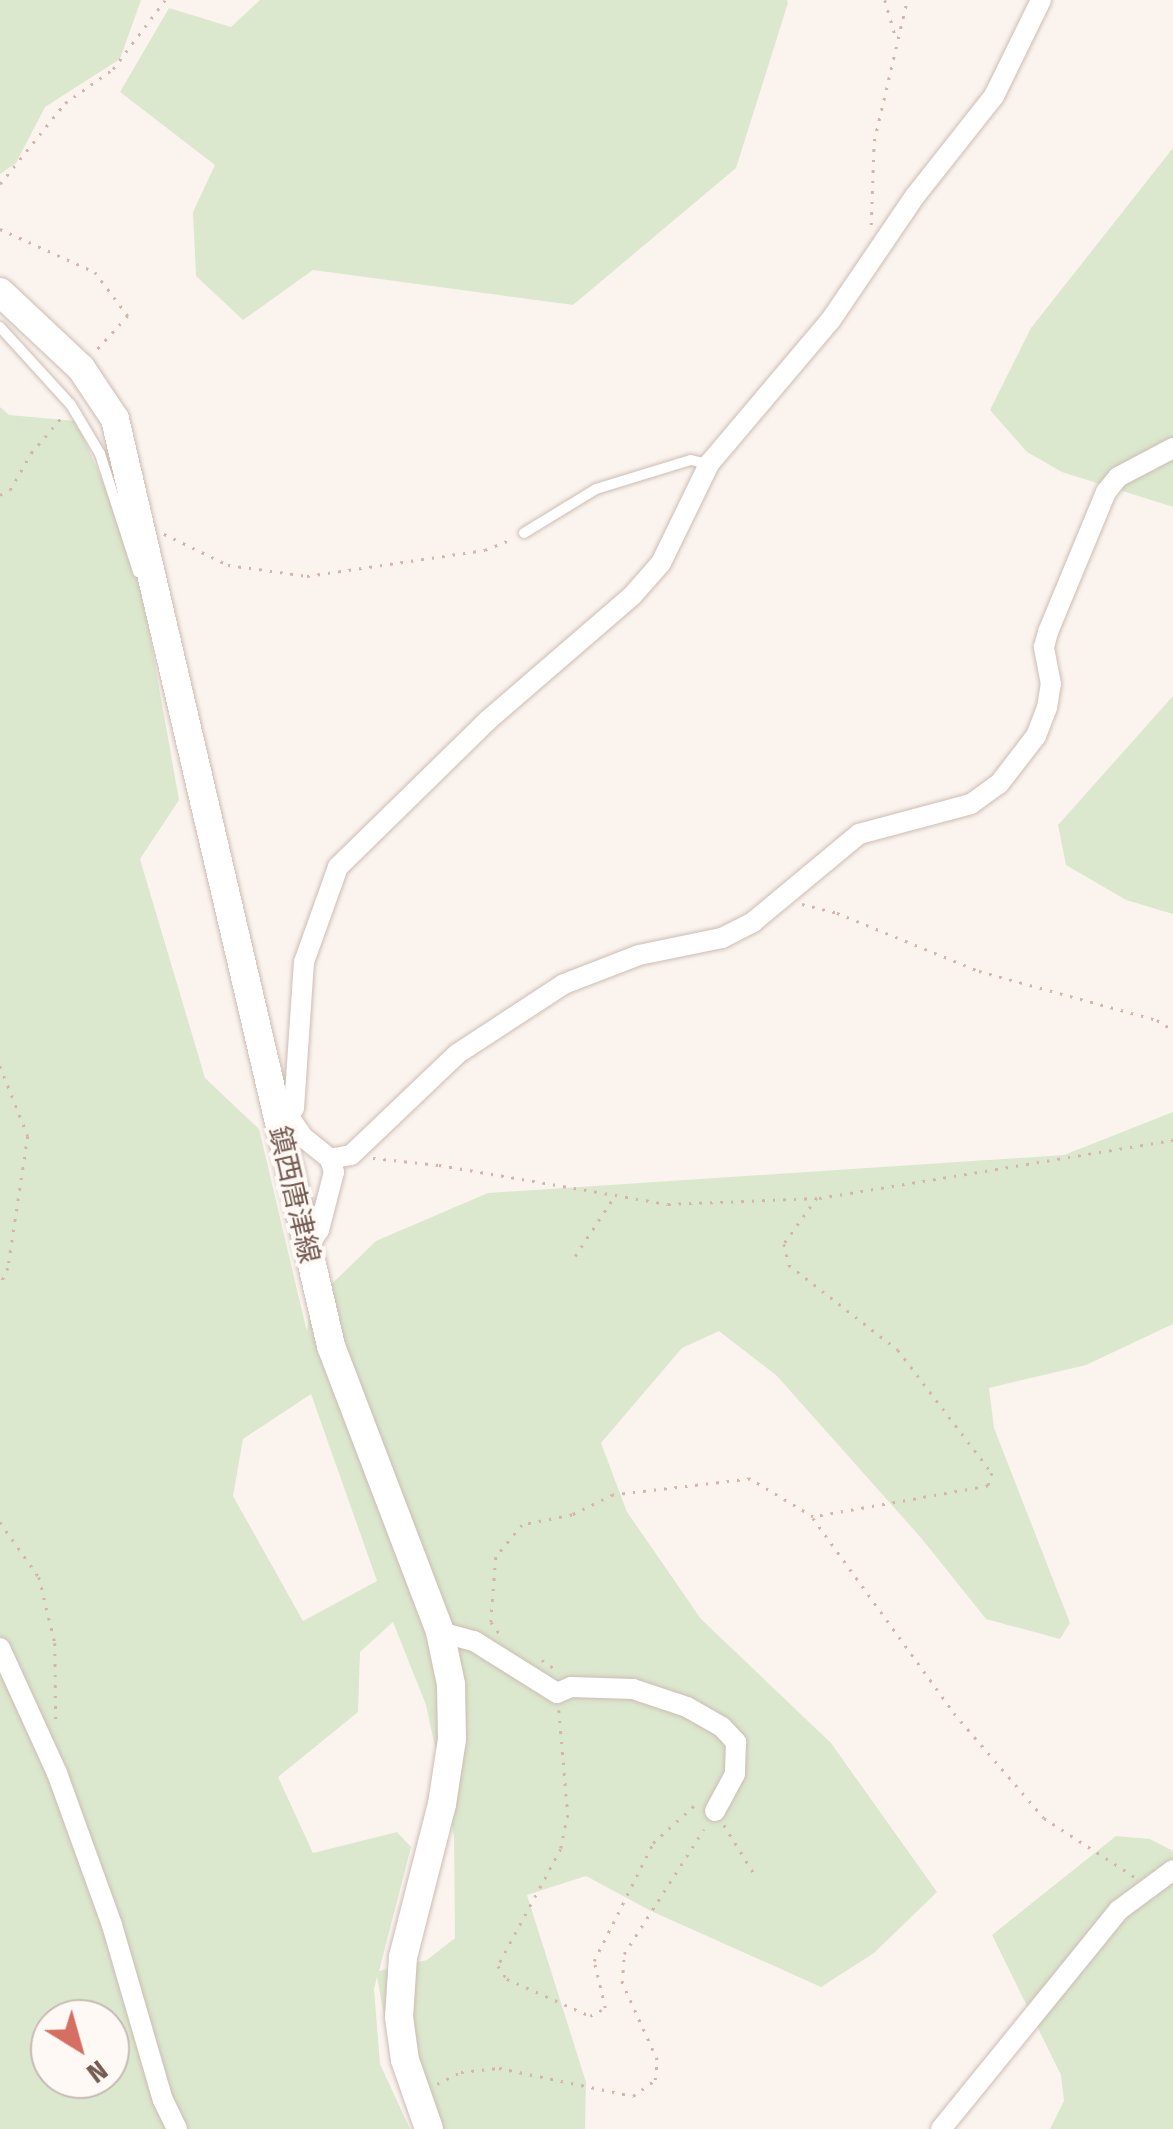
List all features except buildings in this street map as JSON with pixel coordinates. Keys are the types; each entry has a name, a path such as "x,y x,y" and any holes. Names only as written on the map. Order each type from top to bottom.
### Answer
{"main road":[{"name":"鎮西唐津線","path":"0,292 81,368 115,418 282,1116 306,1249 331,1346 440,1632 450,1684 452,1740 442,1804 403,1957 399,2017 415,2095 429,2129"}],"street":[{"path":"341,1157 304,1137 282,1116 294,1108 304,962 338,867 487,721 632,596 660,563 709,464 830,321 915,196 994,96 1041,0"},
{"path":"306,1249 319,1230 341,1157 457,1054 564,984 639,955 722,938 753,922 859,834 971,804 999,784 1036,736 1050,684 1044,648 1048,632 1106,492 1118,477 1173,448"},
{"path":"440,1632 474,1641 564,1690 633,1690 687,1707 722,1728 736,1742 734,1774 707,1806"},
{"path":"0,1648 57,1772 112,1925 162,2100 177,2129"},
{"path":"941,2129 1119,1910 1173,1870"}],"lane":[{"path":"0,327 71,405 100,454 137,570 160,601"},
{"path":"524,533 596,489 691,460 709,464"}],"path":[{"path":"0,184 65,103 113,68 165,0"},
{"path":"885,0 895,36"},
{"path":"871,227 874,141 906,0"},
{"path":"0,229 94,272 128,316 81,368"},
{"path":"0,496 10,490 31,452 71,405"},
{"path":"140,511 156,530 228,565 308,576 485,550 524,533"},
{"path":"782,900 836,912 979,971 1157,1020 1173,1030"},
{"path":"0,1066 28,1136 8,1268 0,1286"},
{"path":"341,1157 440,1165 615,1196 714,1204 817,1198 1173,1140"},
{"path":"575,1256 615,1196"},
{"path":"813,1517 988,1486 992,1473 898,1350 789,1266 784,1244 817,1198"},
{"path":"508,1644 491,1622 496,1557 522,1525 572,1516 614,1495 750,1480 813,1517 954,1713 1044,1818 1149,1886"},
{"path":"0,1522 38,1577 56,1644 56,1736"},
{"path":"540,1659 555,1666 564,1690 568,1815 562,1849 498,1966 507,1979 590,2016 605,2008 594,1961 653,1843 707,1806"},
{"path":"415,2095 461,2072 499,2068 633,2096 655,2080 657,2060 622,1983 624,1954 707,1806"},
{"path":"707,1806 755,1876"}],"green space":[{"path":"0,0 141,0 120,59 45,107 16,163 0,174"},
{"path":"260,0 788,3 736,168 573,305 313,270 243,320 196,276 193,212 215,165 120,92 169,8 231,27"},
{"path":"1173,148 1173,507 1062,472 1027,452 990,410 1031,328"},
{"path":"0,407 9,415 76,421 136,557 179,800 140,859 205,1078 259,1129 307,1332 310,1305 376,1241 488,1193 1064,1155 1173,1112 1173,1324 1086,1365 989,1388 994,1428 1070,1623 1060,1639 986,1619 922,1539 777,1376 719,1331 682,1348 601,1443 627,1512 701,1619 831,1743 937,1892 874,1953 821,1987 651,1911 586,1876 527,1895 586,2082 585,2129 426,2129 384,2015 377,1977 374,1989 380,2064 410,2129 0,2129","holes":["311,1394 377,1581 303,1621 233,1496 243,1439","393,1622 426,1705 454,1836 455,1938 427,1960 379,1971 411,1847 397,1832 313,1853 278,1777 358,1712 360,1652"]},
{"path":"1173,696 1173,914 1126,900 1066,865 1058,825"},
{"path":"1116,1836 1150,1839 1173,1851 1173,2129 1050,2129 1064,2101 1061,2075 992,1935"}]}
